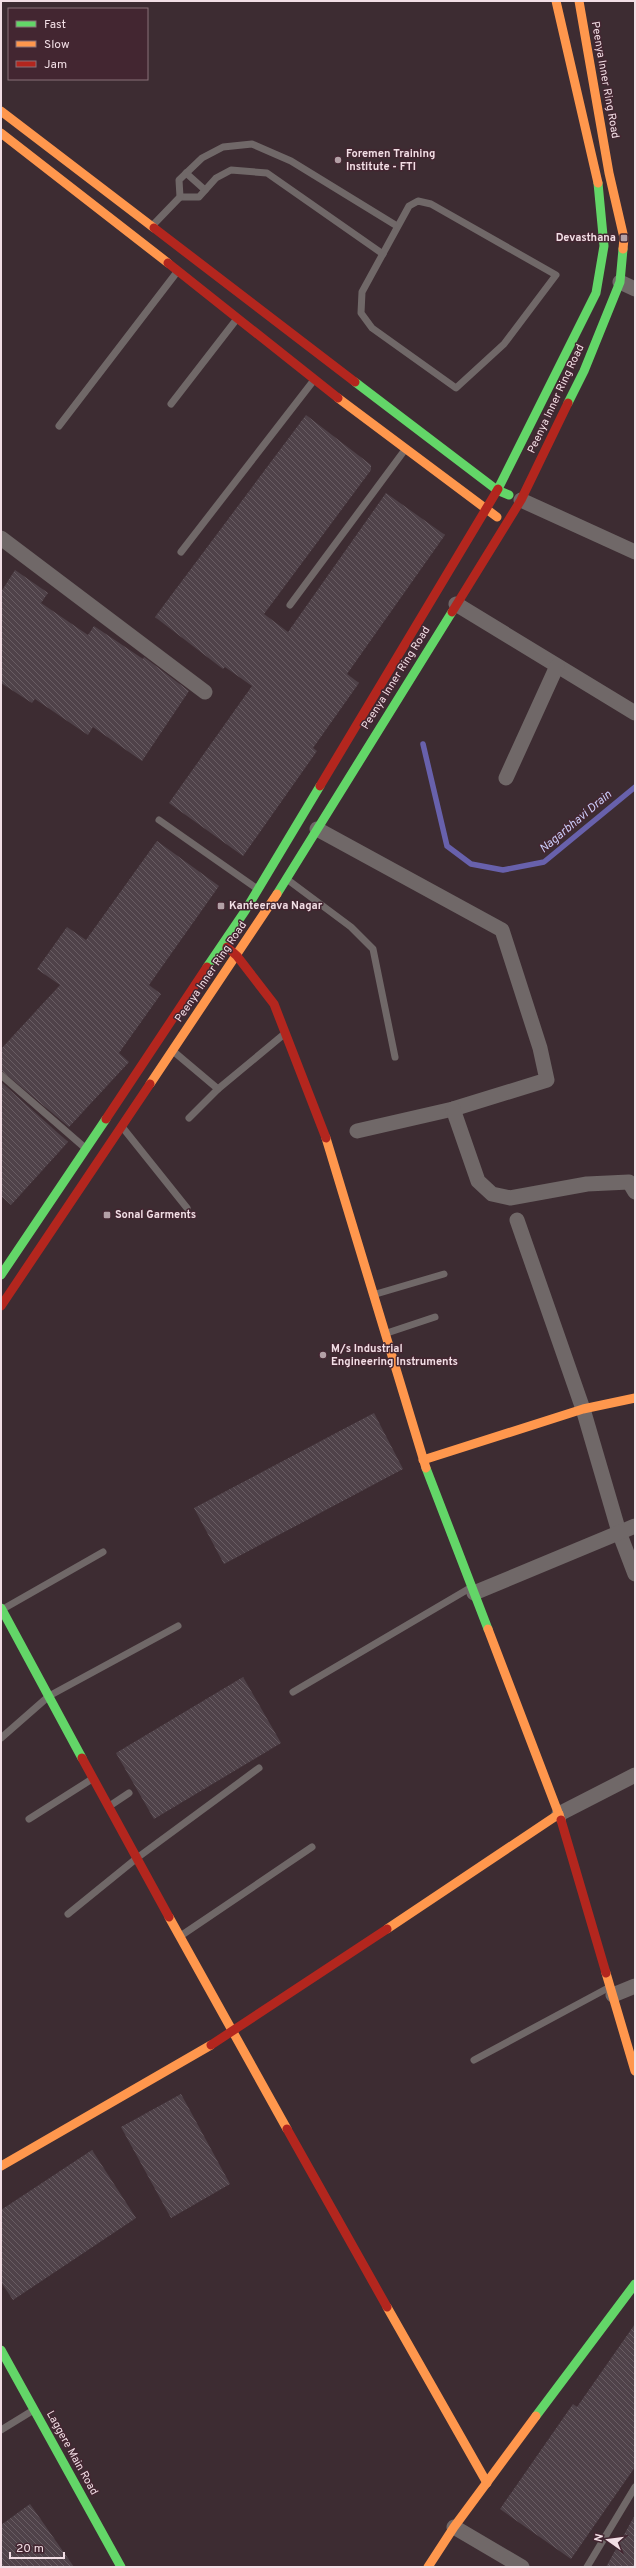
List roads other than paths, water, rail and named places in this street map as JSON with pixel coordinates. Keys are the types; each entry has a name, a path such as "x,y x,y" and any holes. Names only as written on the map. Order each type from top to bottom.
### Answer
{"street":[{"name":"Peenya Inner Ring Road","path":"1,1275 223,945 258,890 497,490 596,293 604,246 598,183 556,1"},
{"name":"Peenya Inner Ring Road","path":"1,1306 237,956 287,879 521,500 584,371 620,282 624,238 609,173 579,1"},
{"path":"1,111 147,234 178,271 314,380 506,524"},
{"path":"1,133 147,234 497,490 635,552"},
{"path":"620,282 635,290"},
{"path":"1,538 205,692"},
{"path":"456,604 635,713"},
{"path":"506,778 557,666"},
{"path":"317,829 502,930 540,1048 547,1080 454,1109 357,1132"},
{"path":"223,945 237,956 274,1004 330,1148 422,1460 559,1814 635,2071"},
{"path":"454,1109 478,1181 492,1194 510,1198 587,1184 629,1182 635,1192"},
{"path":"518,1220 583,1409 619,1532 635,1574"},
{"path":"422,1460 583,1409 635,1398"},
{"path":"473,1590 635,1526"},
{"path":"1,1609 232,2033 487,2483"},
{"path":"1,2166 232,2033 559,1814 635,1775"},
{"path":"611,1991 635,1986"},
{"path":"428,2567 454,2527 635,2284"},
{"name":"Laggere Main Road","path":"1,2350 121,2567"},
{"path":"454,2527 522,2567"}],"lane":[{"path":"147,234 180,197 179,180 202,158 223,147 252,144 291,161 397,226"},
{"path":"180,197 199,198 216,178 231,170 267,173 383,254"},
{"path":"186,173 205,190"},
{"path":"418,201 431,204 556,274 504,344 456,388 372,328 361,313 362,292 383,254 397,226 410,206 418,201"},
{"path":"59,426 178,271"},
{"path":"171,404 237,318"},
{"path":"181,552 314,380"},
{"path":"290,605 405,449"},
{"path":"159,820 258,890"},
{"path":"287,879 351,927 373,949 394,1057"},
{"path":"189,1118 218,1089 286,1033"},
{"path":"173,1050 218,1089"},
{"path":"1,1075 86,1149"},
{"path":"122,1126 187,1208"},
{"path":"374,1295 444,1274"},
{"path":"385,1334 435,1317"},
{"path":"1,1609 103,1552"},
{"path":"293,1692 473,1590"},
{"path":"1,1738 49,1696 178,1626"},
{"path":"68,1914 137,1858 259,1768"},
{"path":"29,1820 94,1778"},
{"path":"109,1806 129,1793"},
{"path":"180,1936 312,1847"},
{"path":"474,2060 611,1991"},
{"path":"1,2430 34,2410"},
{"path":"590,2566 635,2487"}],"waterway":[{"name":"Nagarbhavi Drain","path":"423,744 447,846 471,864 503,870 544,862 635,787"}],"place":[{"name":"Foremen Training Institute - FTI","path":"338,160"},
{"name":"Devasthana","path":"624,238"},
{"name":"Kanteerava Nagar","path":"221,906"},
{"name":"Sonal Garments","path":"107,1215"},
{"name":"M/s Industrial Engineering Instruments","path":"323,1355"}]}
